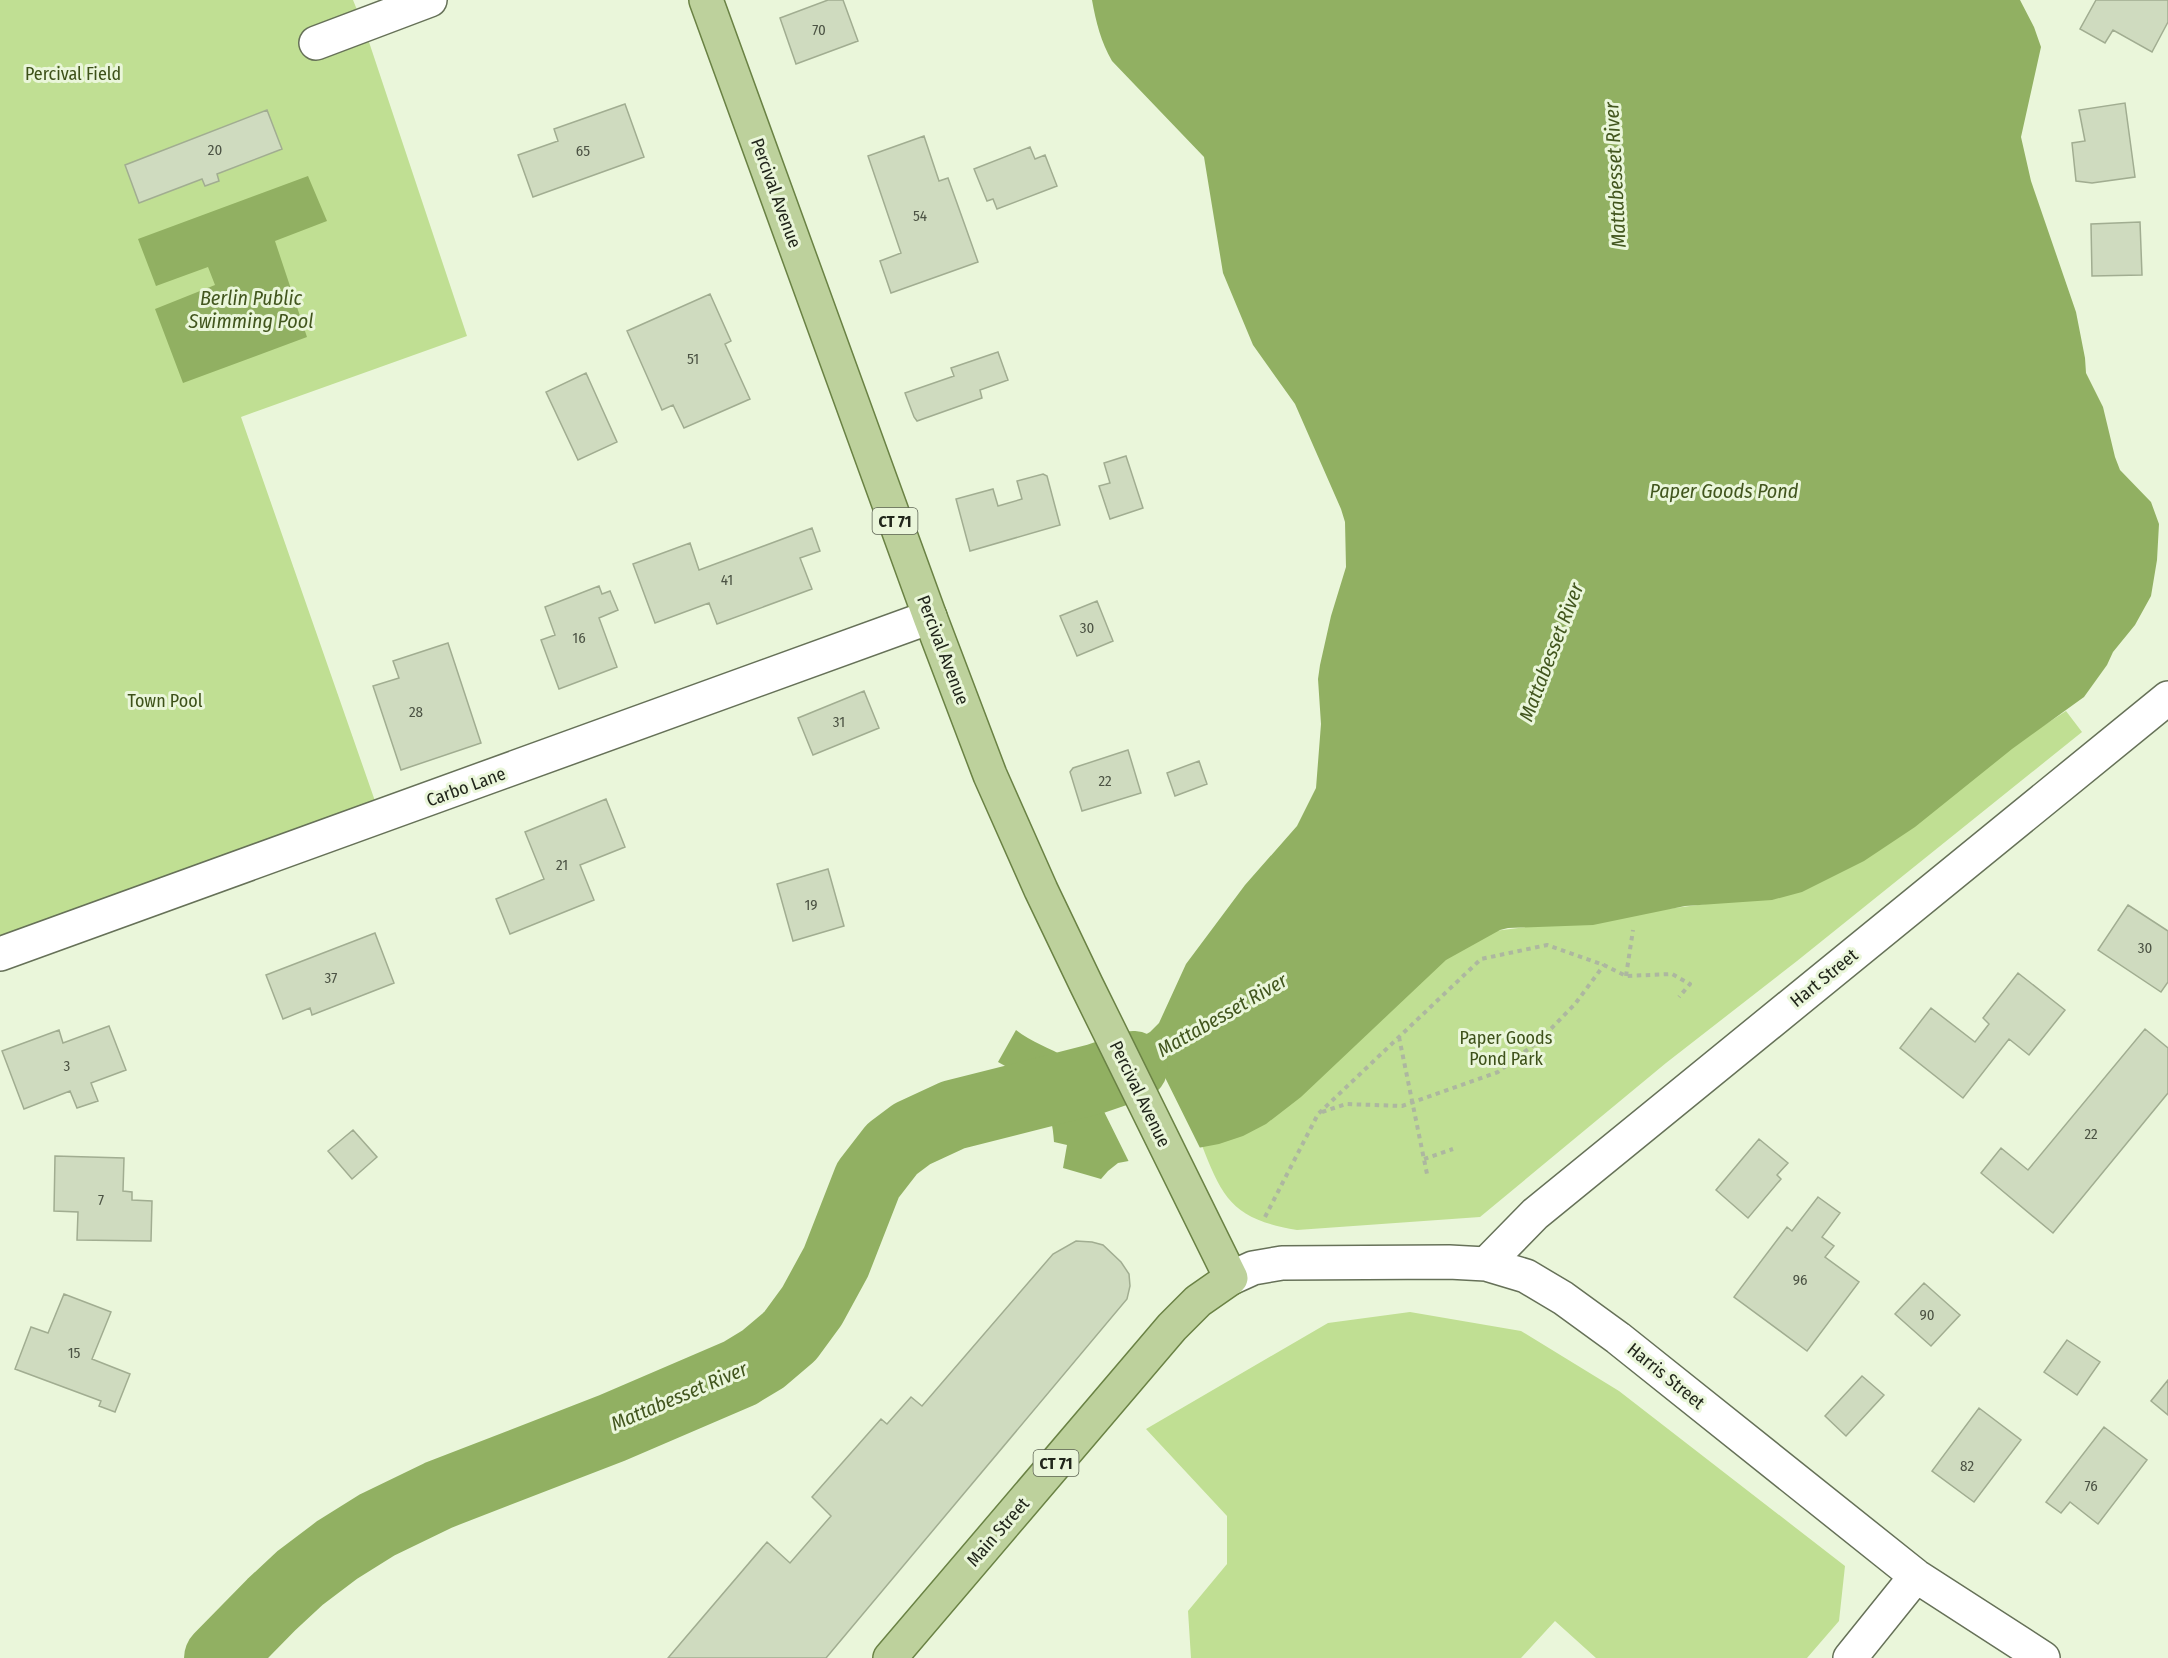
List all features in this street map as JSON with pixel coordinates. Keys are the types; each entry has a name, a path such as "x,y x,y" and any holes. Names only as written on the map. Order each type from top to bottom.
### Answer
{"main road":[{"name":"Percival Avenue","path":"706,0 930,617 990,775 1110,1032 1231,1278"},
{"name":"Main Street","path":"890,1658 1172,1327 1198,1301 1231,1278"}],"street":[{"path":"316,42 430,0"},
{"name":"Carbo Lane","path":"0,954 930,617"},
{"name":"Hart Street","path":"1486,1264 1535,1214 2168,699"},
{"name":"Harris Street","path":"1231,1278 1253,1268 1282,1263 1449,1262 1486,1264 1513,1271 1539,1283 1618,1338 1917,1576 2043,1658"},
{"path":"1850,1658 1917,1576"}],"path":[{"path":"1626,976 1633,930"},
{"path":"1265,1217 1318,1114 1481,959 1546,945 1604,965 1626,976 1672,974 1690,984 1679,997"},
{"path":"1318,1114 1346,1104 1402,1106 1498,1072 1540,1040 1575,1004 1604,965"},
{"path":"1399,1036 1427,1174"},
{"path":"1424,1159 1453,1149"}],"green space":[{"name":"Town Pool","path":"0,0 353,0 467,336 241,417 375,801 0,941"},
{"name":"Paper Goods Pond Park","path":"2066,711 2082,732 1666,1063 1480,1217 1297,1230 1258,1220 1244,1213 1233,1204 1216,1179 1201,1143 1463,935 1783,894"},
{"path":"1410,1312 1521,1331 1619,1391 1845,1566 1839,1621 1807,1658 1596,1658 1555,1621 1521,1658 1191,1658 1188,1611 1227,1564 1227,1516 1146,1429 1328,1323"}],"water":[{"name":"Paper Goods Pond","path":"1092,0 2020,0 2041,47 2021,137 2031,181 2076,312 2086,373 2103,407 2115,457 2120,470 2151,502 2159,524 2157,560 2151,596 2135,625 2113,652 2107,665 2084,697 2012,749 1915,827 1864,861 1802,892 1772,900 1685,906 1593,925 1500,930 1446,960 1301,1097 1266,1124 1243,1136 1219,1144 1118,1163 1101,1179 1063,1168 1067,1145 1054,1142 1045,1103 1031,1085 998,1062 1016,1030 1067,1058 1131,1043 1150,1032 1159,1023 1186,964 1245,885 1297,826 1316,788 1321,724 1318,679 1331,616 1346,567 1345,522 1341,509 1295,404 1253,345 1223,273 1204,157 1112,61 1099,32"},
{"name":"Berlin Public Swimming Pool","path":"308,176 327,221 275,241 307,337 183,383 155,309 215,285 208,267 156,286 138,239"}],"pier":[{"path":"1143,1033 1201,1150 1130,1164 1075,1053 1130,1040"}],"building":[{"path":"828,0 843,0 858,41 796,64 780,18"},
{"path":"2096,0 2168,0 2168,22 2152,52 2113,30 2105,43 2080,29"},
{"path":"2125,103 2135,177 2092,183 2076,181 2072,143 2085,141 2079,110"},
{"path":"625,104 644,157 533,197 518,155 558,141 554,129"},
{"path":"267,110 282,149 217,174 219,181 205,186 202,179 139,203 125,165"},
{"path":"924,136 939,181 948,178 978,262 891,293 880,261 901,253 868,156"},
{"path":"1030,147 1035,159 1045,155 1057,186 997,209 993,199 987,201 974,169"},
{"path":"2140,222 2142,275 2092,276 2091,224"},
{"path":"710,294 731,341 725,344 750,399 684,428 673,405 662,410 627,331"},
{"path":"998,352 1008,380 980,390 982,398 917,421 905,393 954,376 951,368"},
{"path":"586,373 617,442 578,460 546,392"},
{"path":"1126,456 1143,508 1110,519 1099,486 1110,483 1104,463"},
{"path":"1043,474 1047,476 1060,525 970,551 956,499 993,489 998,506 1022,499 1017,481"},
{"path":"812,528 820,551 800,558 812,589 717,624 709,603 655,623 633,564 690,543 699,570"},
{"path":"599,586 602,594 610,591 618,610 599,618 617,667 559,689 541,640 555,635 545,607"},
{"path":"1097,601 1113,641 1077,656 1060,616"},
{"path":"448,643 481,743 401,770 373,686 399,678 393,661"},
{"path":"864,691 879,728 813,755 798,718"},
{"path":"1128,750 1141,793 1082,811 1070,772 1073,768"},
{"path":"1199,761 1207,784 1175,796 1167,773"},
{"path":"606,799 625,847 580,865 594,900 510,934 496,899 544,879 525,832"},
{"path":"828,869 844,926 793,941 777,884"},
{"path":"2128,905 2168,931 2168,982 2161,992 2098,950"},
{"path":"375,933 394,983 312,1015 310,1008 283,1019 266,975"},
{"path":"2018,973 2065,1010 2029,1055 2009,1039 1963,1098 1900,1048 1931,1008 1975,1042 1989,1024 1983,1018"},
{"path":"109,1026 126,1070 91,1083 98,1101 77,1108 70,1091 24,1109 2,1051 59,1030 63,1043"},
{"path":"2145,1029 2168,1048 2168,1093 2053,1233 1981,1173 2001,1148 2028,1170"},
{"path":"353,1130 377,1157 352,1179 328,1151"},
{"path":"1759,1139 1788,1163 1777,1175 1781,1179 1748,1218 1716,1190"},
{"path":"55,1156 124,1158 123,1191 132,1192 132,1200 152,1201 151,1241 77,1240 78,1212 54,1211"},
{"path":"1818,1197 1840,1213 1822,1237 1834,1246 1825,1257 1859,1282 1807,1351 1734,1297 1787,1227 1792,1231"},
{"path":"1076,1241 1103,1245 1121,1262 1129,1274 1130,1286 1127,1299 826,1658 668,1658 767,1542 790,1563 831,1516 812,1497 881,1419 887,1424 911,1397 922,1406 1053,1254"},
{"path":"1924,1283 1960,1315 1931,1346 1895,1314"},
{"path":"64,1294 111,1312 92,1359 130,1374 115,1412 99,1406 101,1401 15,1369 31,1327 48,1333"},
{"path":"2067,1340 2100,1362 2077,1395 2044,1372"},
{"path":"1862,1376 1884,1395 1846,1436 1825,1416"},
{"path":"2168,1380 2168,1415 2151,1401"},
{"path":"1979,1408 2021,1440 1974,1502 1932,1471"},
{"path":"2104,1427 2147,1460 2098,1524 2070,1502 2061,1513 2046,1502"}],"waterway":[{"name":"Mattabesset River","path":"219,1658 300,1578 337,1550 377,1525 439,1495 612,1428 740,1373 763,1359 790,1336 812,1306 836,1262 868,1180 892,1149 912,1134 953,1115 1095,1079 1133,1066"}],"park label":[{"name":"Percival Field","path":"73,74"}]}
